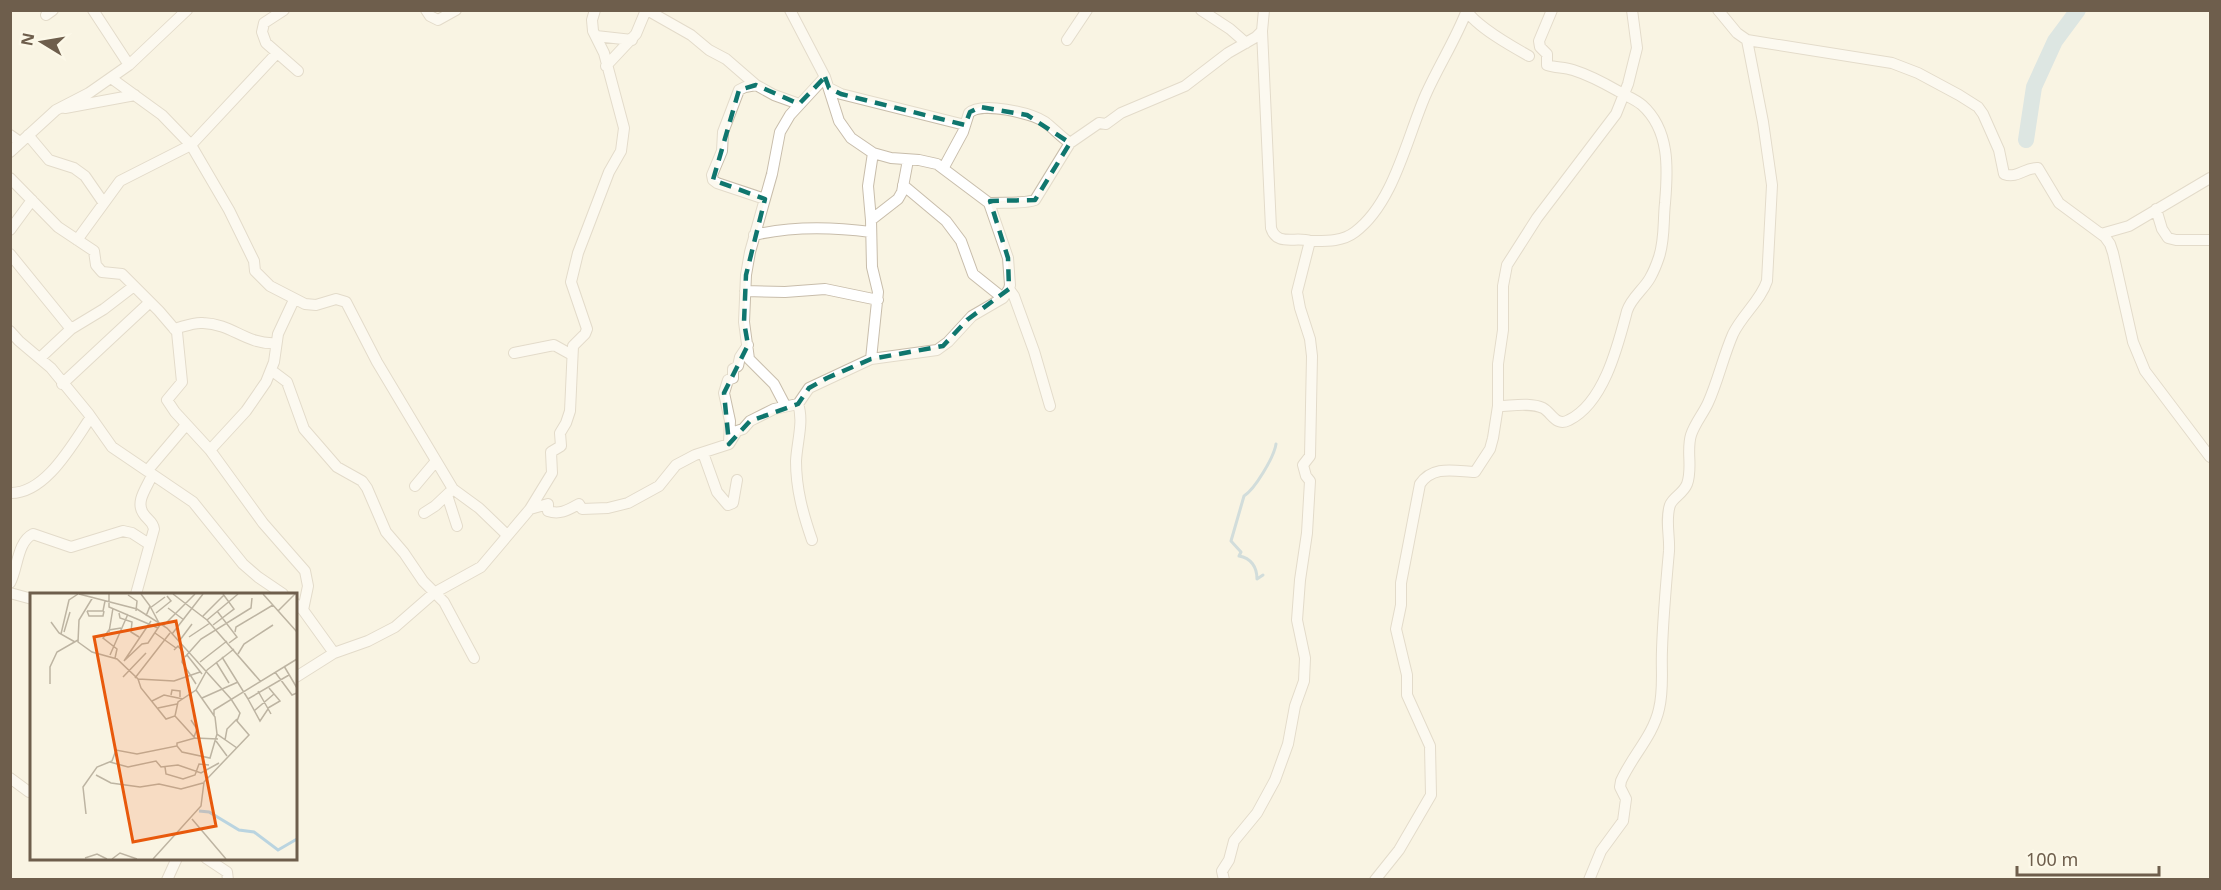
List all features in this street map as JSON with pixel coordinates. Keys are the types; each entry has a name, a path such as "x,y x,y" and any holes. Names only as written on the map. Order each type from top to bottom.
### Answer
{"street":[{"path":"93,10 129,65"},
{"path":"10,152 56,110 89,93 129,65 188,10"},
{"path":"284,10 267,20 263,26 263,37 266,43 298,71"},
{"path":"426,10 430,16 438,20 456,10"},
{"path":"297,676 334,653 395,627 434,593 481,567 530,509 552,473 551,452 561,446 560,433 570,414 573,346 587,329 572,282 578,253 609,172 621,152 623,141 623,124 604,53 592,25 595,10"},
{"path":"606,66 632,40 647,10 691,35 709,50 726,59 756,85 774,95 799,104"},
{"path":"790,10 827,83 836,114 845,132 854,141 873,153 931,162 944,167 989,203 1008,258 1006,294 1034,351 1050,406"},
{"path":"1067,40 1087,10"},
{"path":"1201,10 1230,29 1245,43"},
{"path":"1264,10 1262,32 1270,228 1273,234 1281,239 1310,241 1341,239 1352,234 1376,210 1394,176 1431,84 1467,11 1503,42 1528,56"},
{"path":"1498,406 1540,407 1555,420 1562,422 1576,416 1598,392 1616,352 1630,305 1651,276 1659,257 1664,231 1668,169 1666,150 1650,115 1640,104 1579,72 1571,69 1558,69 1547,64 1547,54 1540,47 1539,41 1552,10"},
{"path":"1375,879 1399,850 1431,795 1430,746 1407,695 1407,675 1396,629 1401,605 1403,571 1420,484 1434,471 1474,472 1490,449 1498,406 1497,372 1504,323 1503,286 1507,265 1537,218 1616,114 1625,95 1637,48 1632,10"},
{"path":"1718,10 1737,33 1746,40 1892,63 1918,73 1964,97 1980,110 1993,133 2005,174 2015,176 2029,168 2038,168 2059,203 2101,234 2110,244 2139,360 2211,457"},
{"path":"989,203 1012,201 1026,203 1035,200 1070,144 1099,123 1106,124 1121,113 1185,86 1228,53 1262,32"},
{"path":"596,36 632,40"},
{"path":"1589,879 1601,851 1623,822 1626,799 1620,781 1656,722 1659,709 1663,681 1661,659 1663,606 1669,552 1667,526 1670,505 1687,484 1690,470 1690,436 1708,402 1734,333 1747,310 1764,290 1767,281 1772,185 1765,133 1746,40"},
{"path":"77,240 123,178 191,145 277,53"},
{"path":"745,75 723,132 722,151 712,180 765,200"},
{"path":"111,78 172,124 191,145 224,201 254,261 255,271 270,286 304,304 316,304 336,299 346,302 377,362 436,461 450,492 457,526"},
{"path":"785,405 774,384 749,359 744,322 748,261 765,200 780,132 799,104 827,83"},
{"path":"827,83 841,94 965,125"},
{"path":"741,89 756,85"},
{"path":"56,110 135,95"},
{"path":"944,167 970,112 980,107 1013,112 1045,122 1070,144"},
{"path":"10,135 24,139 49,160 74,168 85,176 103,202"},
{"path":"871,359 878,300 872,267 868,186 873,153"},
{"path":"871,220 898,199 908,160"},
{"path":"10,178 58,227 94,251 96,265 102,272 122,274 174,329 178,336 177,349 182,382 167,400 186,425 210,450 263,523 305,571 308,586 299,607 334,653"},
{"path":"2101,234 2129,226 2211,178"},
{"path":"903,185 946,221 961,241 973,274 1006,294"},
{"path":"10,230 32,200"},
{"path":"2156,209 2162,229 2168,238 2211,240"},
{"path":"754,236 798,229 871,232"},
{"path":"1224,879 1222,871 1229,860 1234,841 1257,813 1275,780 1288,744 1295,706 1305,675 1304,649 1297,620 1308,521 1310,481 1303,465 1310,456 1312,356 1310,339 1298,304 1297,292 1310,241"},
{"path":"10,254 71,329"},
{"path":"40,358 71,329 104,309 134,286"},
{"path":"745,291 785,292 825,289 878,300"},
{"path":"798,404 809,388 871,359 937,350 948,342 972,315 1006,294"},
{"path":"62,384 150,302"},
{"path":"210,450 246,411 271,370 281,327 292,304"},
{"path":"174,329 199,322 230,328 256,342 276,343"},
{"path":"10,331 15,344 40,358 51,368 91,417 111,447 193,502 243,564 282,593"},
{"path":"514,353 554,345 572,355"},
{"path":"729,444 730,421 724,393 728,380 733,378 733,369 738,366 740,357 748,345"},
{"path":"271,370 287,382 304,429 337,466 362,482 370,494 386,532 434,593 444,602 474,658"},
{"path":"530,509 548,504 548,512 555,514 579,504 582,509 594,509 628,503 658,486 676,465 729,444 737,431 743,429 750,421 785,405 798,404"},
{"path":"798,404 801,411 796,460 797,480 803,514 812,540"},
{"path":"10,493 28,490 52,471 91,417"},
{"path":"136,593 154,527 142,512 141,506 149,473 186,425"},
{"path":"703,453 717,492 728,505 733,503 737,480"},
{"path":"415,486 436,461"},
{"path":"424,513 450,492"},
{"path":"450,492 484,513 507,535"},
{"path":"10,583 17,567 21,547 33,534 69,547 123,531 132,533 149,544"},
{"path":"10,593 30,598"},
{"path":"10,778 30,792"},
{"path":"167,879 176,860"},
{"path":"209,860 227,872 228,879"}],"highlighted area":[{"path":"825,77 829,88 841,94 965,125 970,112 980,107 1027,115 1070,143 1035,200 990,201 1008,258 1009,289 967,320 943,346 871,359 827,378 809,388 798,404 750,421 729,444 724,393 748,345 744,322 746,275 765,199 713,180 739,90 756,85 799,104"}],"waterway":[{"path":"2026,140 2034,87 2055,41 2078,10"},
{"path":"1263,575 1257,579 1252,564 1239,556 1241,552 1231,541 1244,496 1263,472 1272,457 1276,444"}]}
